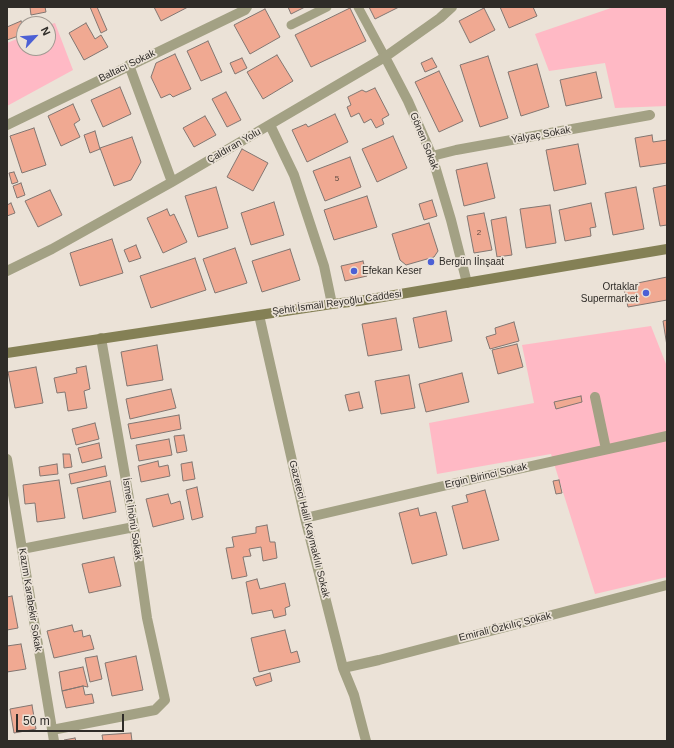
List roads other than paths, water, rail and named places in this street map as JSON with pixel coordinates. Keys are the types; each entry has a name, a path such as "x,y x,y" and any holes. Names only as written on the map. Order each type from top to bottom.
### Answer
{"street":[{"name":"Baltacı Sokak","path":"7,125 245,10 247,7"},
{"name":"Çaldıran Yolu","path":"7,271 52,249 172,182 385,57 440,18 452,7"},
{"name":"Gönen Sokak","path":"385,57 408,101 432,156 451,220 467,283"},
{"path":"129,65 172,182"},
{"name":"Yalyaç Sokak","path":"432,156 464,148 650,115"},
{"path":"270,125 294,176 324,266 332,304"},
{"name":"Şehit İsmail Reyoğlu Caddesi","path":"7,353 359,301 667,249"},
{"name":"Gazeteci Halil Kaymaklılı Sokak","path":"258,315 305,518 343,668 354,694 366,741"},
{"name":"İsmet İnönü Sokak","path":"52,730 155,710 165,700 147,618 134,527 101,338"},
{"path":"595,398 606,449"},
{"name":"Ergin Birinci Sokak","path":"305,518 667,436"},
{"name":"Kazım Karabekir Sokak","path":"7,459 54,741"},
{"path":"22,549 134,527"},
{"name":"Emirali Özkılıç Sokak","path":"343,668 667,585"}],"lane":[{"path":"291,25 327,7"},
{"name":"Gönen Sokak","path":"358,7 385,57"}],"place":[{"name":"Bergün Iİnşaat","path":"431,262"},
{"name":"Efekan Keser","path":"354,271"},
{"name":"Ortaklar Supermarket","path":"646,293"}]}
